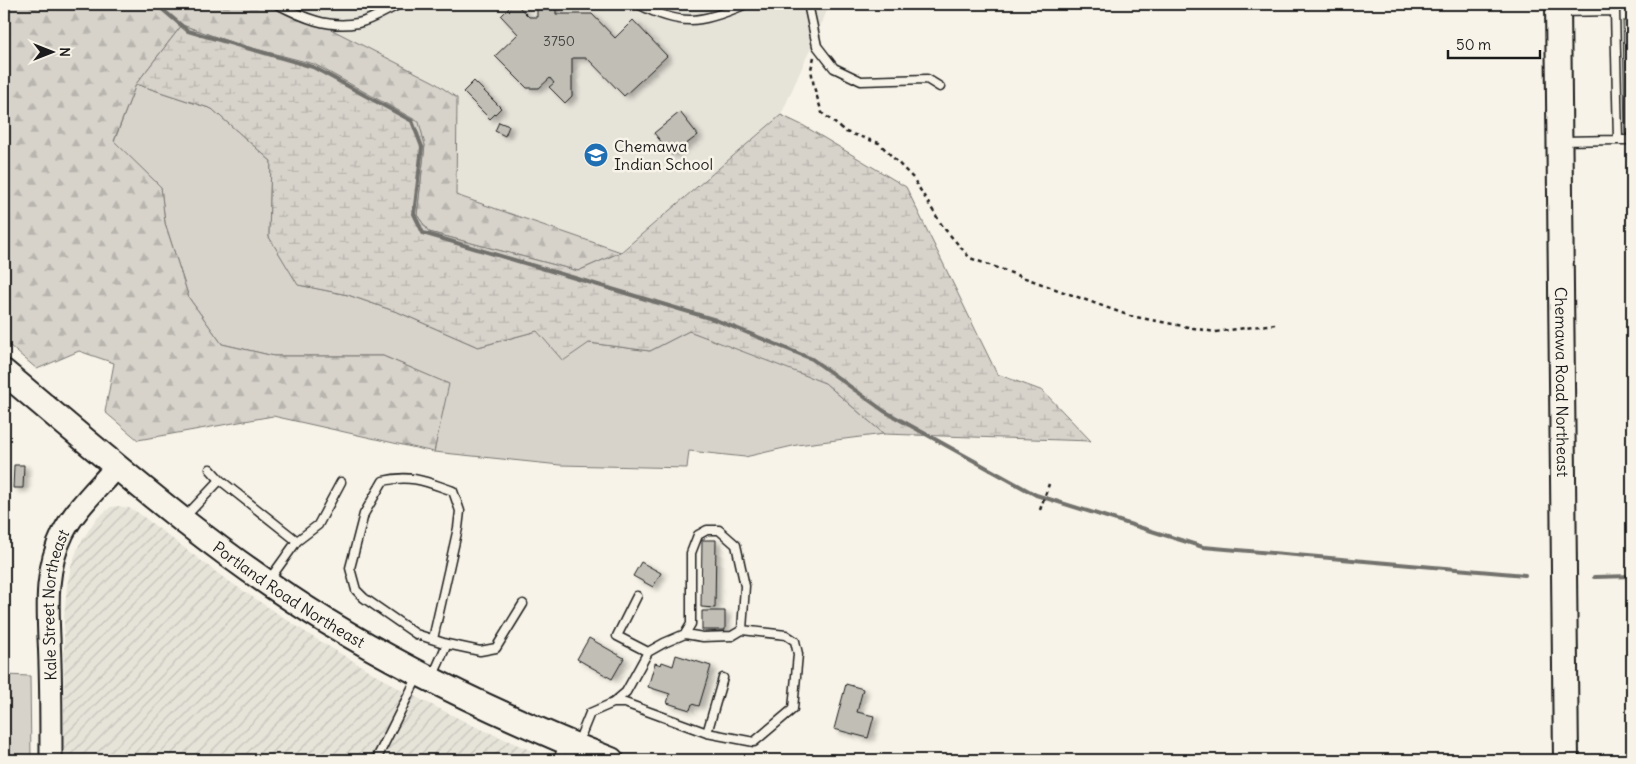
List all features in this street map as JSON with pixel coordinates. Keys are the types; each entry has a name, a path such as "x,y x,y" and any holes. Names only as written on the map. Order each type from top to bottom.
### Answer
{"main road":[{"name":"Chemawa Road Northeast","path":"1558,8 1566,760"},
{"name":"Portland Road Northeast","path":"4,372 116,467 183,520 268,582 327,621 425,677 498,713 566,750 611,760"}],"street":[{"name":"Kale Street Northeast","path":"51,760 51,673 47,607 52,560 64,532 73,518 116,467"}],"lane":[{"path":"276,4 319,23 336,24 358,23 400,4"},
{"path":"638,4 654,13 689,20 729,12 746,4"},
{"path":"808,4 817,46 834,68 861,81 928,79 940,87"},
{"path":"1558,8 1616,11 1618,140"},
{"path":"1560,141 1632,140"},
{"path":"210,469 220,480 297,541"},
{"path":"433,640 460,512 453,492 422,480 398,477 383,481 364,514 350,568 356,590 364,598 416,634 433,640 446,644 480,651 496,648 523,604"},
{"path":"183,520 220,480"},
{"path":"268,582 297,541 318,525 342,482"},
{"path":"685,634 691,624 691,553 698,535 707,530 719,530 736,545 745,586 742,630"},
{"path":"637,596 617,636 648,652"},
{"path":"566,750 590,713 613,702 626,692 648,652 664,643 685,634 703,637 732,636 742,630 786,635 795,641 798,654 793,709 754,742 707,733 625,703 613,702"},
{"path":"376,760 446,644"},
{"path":"707,733 723,678"}],"path":[{"path":"817,46 811,69 822,114 846,132 878,143 913,178 943,227 970,258 1130,316 1214,332 1275,324"},
{"path":"1040,510 1049,484"}],"shaded area":[{"name":"Chemawa Indian School","path":"263,4 830,4 781,115 621,252 456,195 457,98 319,23"},
{"path":"118,506 137,512 224,578 313,637 398,688 474,726 553,760 64,760 64,618 71,566 79,545 96,519 111,507"}],"green space":[{"path":"4,4 263,4 319,23 434,82 457,98 456,195 621,252 578,271 429,232 417,215 425,145 233,43 182,25 136,84 114,141 161,187 165,223 189,298 222,344 274,356 383,356 449,384 434,452 273,416 138,440 105,412 114,363 79,351 37,369 4,341"},
{"path":"182,25 233,43 314,64 419,122 425,145 417,215 429,232 578,271 621,252 781,115 804,126 906,187 997,374 1043,391 1091,441 884,434 825,383 689,331 650,351 589,343 563,361 537,331 478,347 400,313 348,295 298,285 269,237 271,161 212,109 136,84"},
{"path":"136,84 212,109 271,161 269,237 299,285 348,295 400,313 478,347 537,331 589,343 650,351 689,331 758,355 825,383 884,434 797,445 745,457 689,451 687,468 560,465 434,452 448,384 383,356 274,356 222,344 189,298 165,223 161,187 114,142"},
{"path":"4,675 30,676 31,760 4,760"}],"building":[{"path":"513,4 516,4 529,17 537,17 537,4 556,4 556,14 592,14 615,38 633,20 667,56 624,96 587,58 572,58 572,96 565,103 549,87 554,83 550,78 539,88 527,88 495,56 518,34 501,16"},
{"path":"1623,21 1632,21 1632,134 1625,134"},
{"path":"474,81 501,108 490,119 463,92"},
{"path":"680,112 698,135 672,155 654,133"},
{"path":"499,122 509,126 505,136 495,131"},
{"path":"14,465 24,465 23,488 13,488"},
{"path":"702,540 716,540 715,608 701,607"},
{"path":"641,562 661,573 653,587 633,576"},
{"path":"702,611 725,611 725,630 702,630"},
{"path":"589,638 624,658 612,679 577,659"},
{"path":"676,655 711,666 699,706 692,704 690,710 667,703 670,694 648,687 655,663 661,665 662,662 673,666"},
{"path":"846,684 863,689 857,712 874,716 868,738 834,729"}],"waterway":[{"path":"146,4 162,9 188,31 313,67 412,121 422,147 414,214 423,233 716,320 812,359 884,411 1036,495 1203,547 1525,575"},
{"path":"1594,577 1632,576"}],"place":[{"name":"Chemawa Indian School","path":"596,155"}]}
